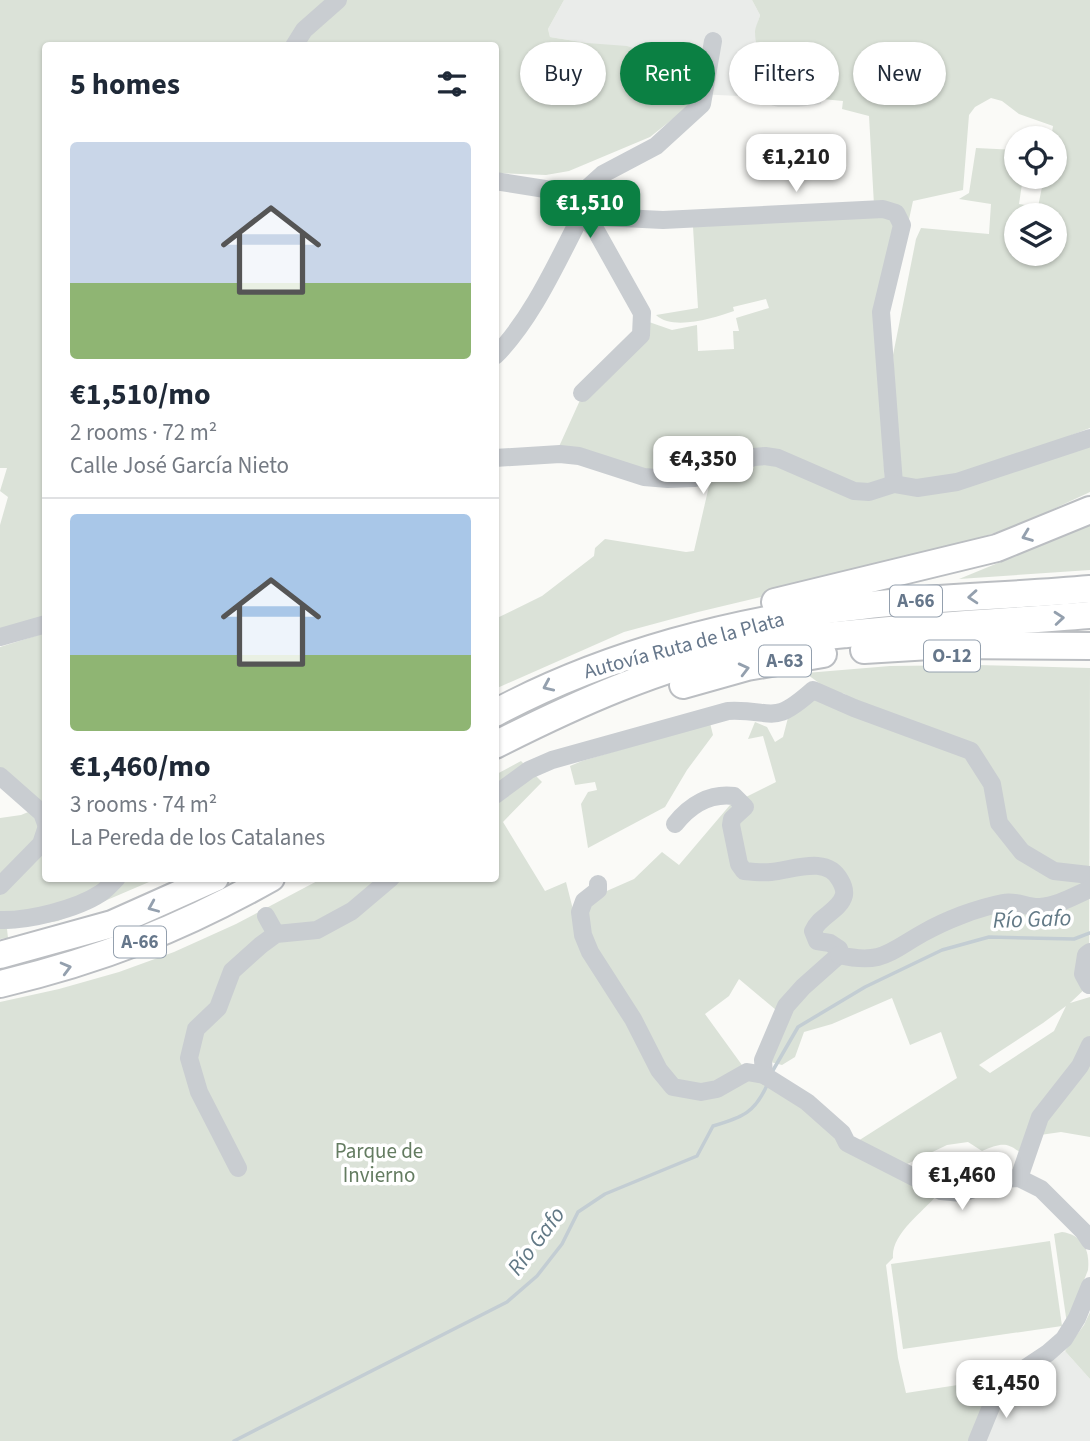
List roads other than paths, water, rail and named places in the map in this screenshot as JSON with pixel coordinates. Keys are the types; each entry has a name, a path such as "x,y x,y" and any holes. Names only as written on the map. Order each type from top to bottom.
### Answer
{"highway":[{"path":"603,664 687,625 997,548 1090,510"},
{"name":"Autovía Ruta de la Plata","path":"499,711 533,693 603,664 744,624 887,604 1090,589"},
{"name":"Autovía Ruta de la Plata","path":"499,743 572,706 642,678 747,648 901,628 1090,615"},
{"name":"A-63","path":"499,755 578,720 652,693 747,667 813,655 899,646 1090,646"},
{"name":"O-12","path":"813,655 1090,659"},
{"name":"A-66","path":"0,955 111,924 206,882"},
{"name":"A-66","path":"0,984 71,967 114,952 213,910 264,882"}],"street":[{"path":"296,42 304,30 338,0"},
{"path":"499,352 543,288 581,216 583,192 603,174 656,146 702,104 713,41"},
{"path":"499,182 564,192 581,216 595,229 642,313 641,335 582,393"},
{"path":"581,216 663,220 883,209 896,213 902,225 881,312 894,484"},
{"path":"499,458 560,454 579,456 644,477 695,478 754,457 765,456 778,458 854,491 869,492 894,484 917,488 957,482 1090,438"},
{"path":"0,637 42,625"},
{"path":"499,792 529,769 552,760 728,711 746,710 774,716 790,710 813,690 971,751 992,784 999,823 1022,852 1054,871 1090,875"},
{"path":"0,776 42,812"},
{"path":"676,824 692,807 705,800 720,794 734,796 745,807 732,819 731,825 738,864 744,871 769,873 808,867 832,869 842,883 844,897 840,904 816,924 813,931 817,941 830,943 838,948 839,955"},
{"path":"0,886 42,841"},
{"path":"0,920 18,920 59,911 100,894 113,882"},
{"path":"238,1168 199,1092 190,1058 196,1028 218,1008 232,971 276,934 317,930 352,911 386,882"},
{"path":"598,884 598,890 584,901 580,912 583,935 590,952 633,1019 659,1070 673,1087 701,1092 717,1089 747,1072 764,1075 807,1102 842,1133 847,1143 941,1191 962,1193 1004,1179 1019,1178 1041,1189 1090,1241"},
{"path":"764,1075 762,1060 786,1006 839,955 868,959 892,954 924,932 962,916 1003,903 1019,902 1038,907 1056,904 1090,889"},
{"path":"266,916 276,934"},
{"path":"1089,985 1083,974 1086,955 1090,952"},
{"path":"1019,1178 1040,1117 1080,1066 1090,1045"},
{"path":"977,1441 1000,1385 1065,1339 1090,1286"}],"waterway":[{"name":"Río Gafo","path":"772,1072 798,1027 865,987 942,950 989,937 1074,939 1090,933"},
{"name":"Río Gafo","path":"234,1441 507,1302 537,1276 562,1244 578,1212 605,1194 697,1156 713,1126 747,1112 758,1101 768,1083"}],"park label":[{"name":"Parque de Invierno","path":"379,1163"}]}
